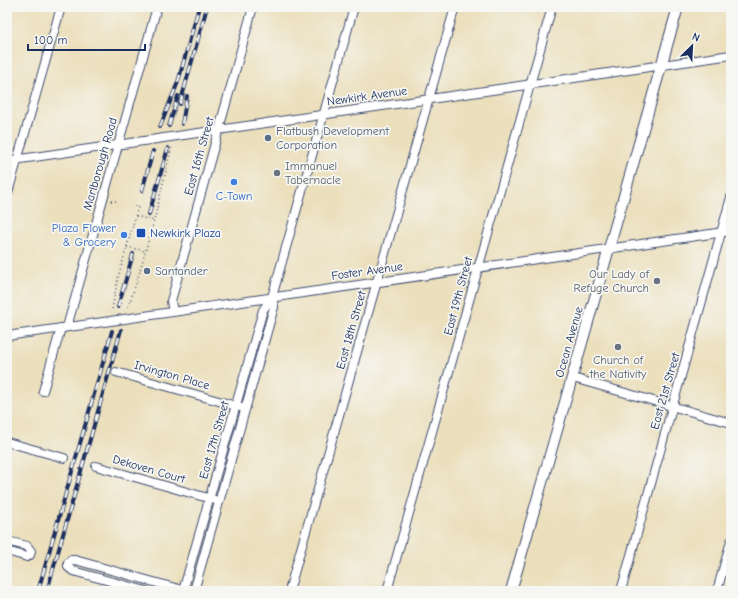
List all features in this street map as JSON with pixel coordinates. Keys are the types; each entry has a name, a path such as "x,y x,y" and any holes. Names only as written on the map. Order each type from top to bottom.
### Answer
{"main road":[{"name":"Ocean Avenue","path":"511,591 678,7"}],"street":[{"path":"7,196 61,7"},
{"name":"Marlborough Road","path":"43,391 64,327 157,7"},
{"name":"East 16th Street","path":"173,312 171,301 254,7"},
{"name":"East 17th Street","path":"184,591 263,310 272,297 354,7"},
{"name":"East 18th Street","path":"289,591 455,7"},
{"name":"East 19th Street","path":"388,591 552,7"},
{"name":"Newkirk Avenue","path":"7,161 731,55"},
{"name":"East 21st Street","path":"620,591 731,197"},
{"name":"Foster Avenue","path":"7,336 731,231"},
{"name":"East 17th Street","path":"194,591 274,307 272,297"},
{"name":"Irvington Place","path":"116,372 246,408"},
{"path":"572,378 731,423"},
{"path":"7,442 64,458"},
{"name":"Dekoven Court","path":"96,466 219,501"},
{"path":"7,541 27,546 31,551 30,555 27,557 7,551"},
{"path":"717,591 731,541"},
{"path":"146,591 73,571 68,568 68,563 73,560 184,591"},
{"path":"116,583 118,572"}],"path":[{"path":"128,307 154,221 172,145"},
{"path":"111,201 116,201"},
{"path":"112,309 118,278 138,207 134,206"},
{"path":"136,216 154,221"},
{"path":"127,247 145,252"}],"railway":[{"path":"160,127 178,82 199,7"},
{"path":"180,104 207,7"},
{"path":"169,126 178,96"},
{"path":"182,124 187,96"},
{"path":"149,214 168,148"},
{"path":"142,191 153,151"},
{"path":"118,307 133,254"},
{"path":"47,591 121,330"},
{"path":"38,591 112,331"}],"place":[{"name":"Flatbush Development Corporation","path":"268,138"},
{"name":"Immanuel Tabernacle","path":"277,173"},
{"name":"C-Town","path":"234,182"},
{"name":"Newkirk Plaza","path":"141,233"},
{"name":"Plaza Flower & Grocery","path":"124,235"},
{"name":"Santander","path":"147,271"},
{"name":"Our Lady of Refuge Church","path":"657,281"},
{"name":"Church of the Nativity","path":"618,347"}]}
